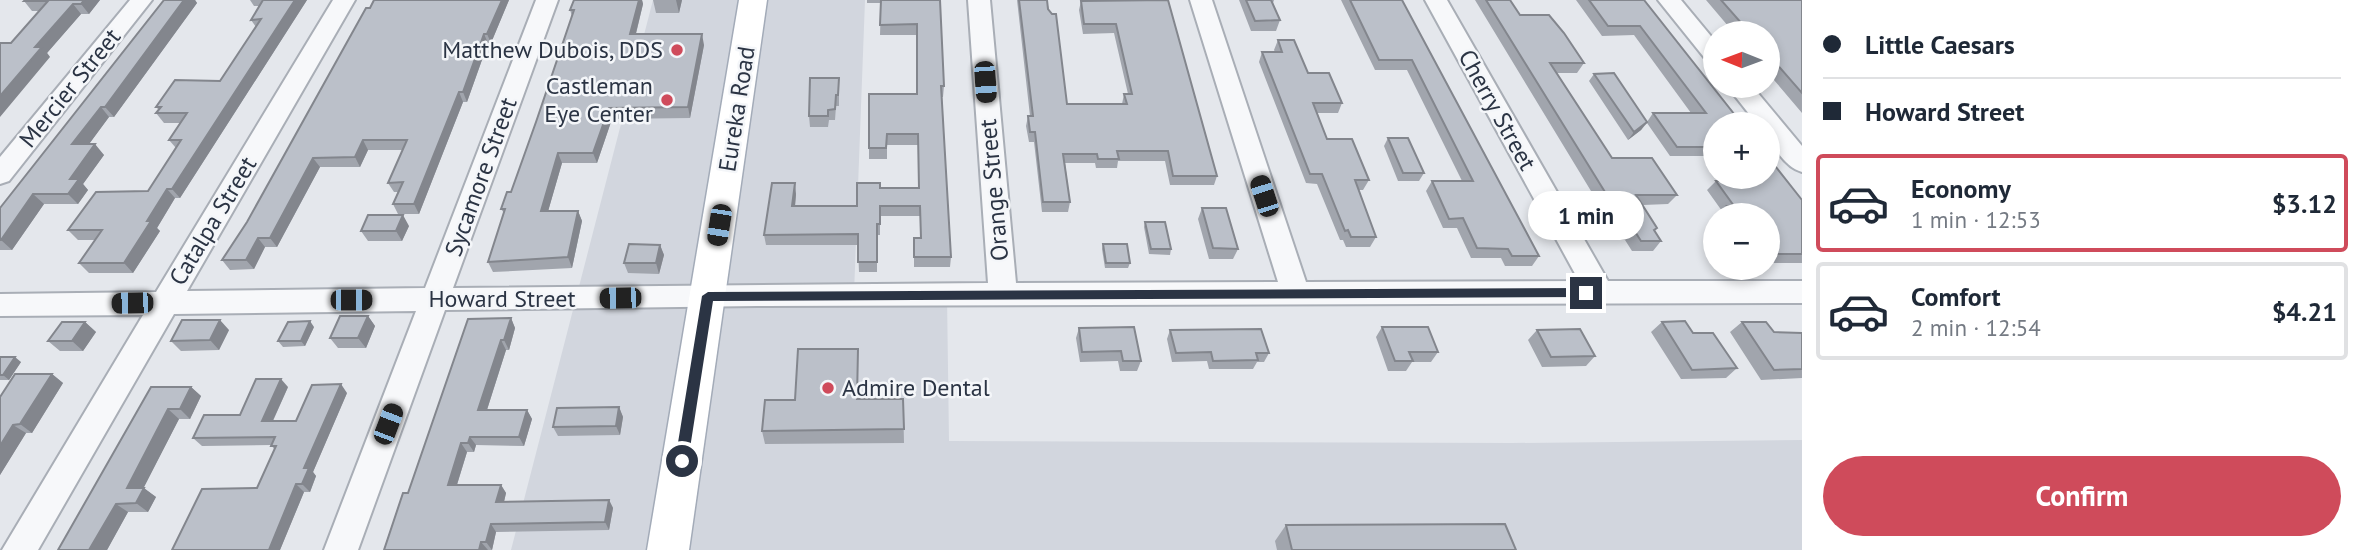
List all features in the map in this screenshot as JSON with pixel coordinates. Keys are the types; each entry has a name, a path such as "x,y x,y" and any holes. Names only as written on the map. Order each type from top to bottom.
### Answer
{"main road":[{"name":"Eureka Road","path":"668,550 753,0"}],"street":[{"name":"Mercier Street","path":"0,175 141,0"},
{"name":"Catalpa Street","path":"19,550 344,0"},
{"name":"Sycamore Street","path":"341,550 547,0"},
{"name":"Orange Street","path":"979,0 1003,295"},
{"path":"1202,0 1296,294"},
{"name":"Cherry Street","path":"1436,0 1600,293"},
{"path":"1670,0 1703,41"},
{"path":"1749,98 1802,163"},
{"name":"Howard Street","path":"0,305 708,296 1802,292"}],"shaded area":[{"path":"653,0 865,0 854,294 947,296 949,441 1512,443 1802,440 1802,550 511,550"}],"building":[{"path":"25,0 84,0 81,4 73,4 35,47 42,47 0,96 0,43 11,43 48,1"},
{"path":"164,0 184,0 105,107 101,107 72,144 95,144 70,179 79,179 68,194 33,194 0,240 0,208"},
{"path":"263,0 295,0 172,189 167,189 147,221 151,221 124,263 79,263 102,230 68,230 96,192 148,191 181,140 169,140 187,113 156,113 161,107 156,107 175,80 220,81 261,19 251,20"},
{"path":"374,0 502,0 487,34 484,34 463,92 459,92 414,204 393,204 403,182 388,183 407,140 363,140 355,157 313,158 270,238 258,238 246,260 222,260 247,222 366,8 370,8"},
{"path":"574,0 639,0 630,34 702,34 688,107 609,108 593,153 558,153 541,211 578,211 568,257 488,262 505,209 501,209 507,192 511,192 536,122 574,10 570,10"},
{"path":"881,0 940,0 944,86 941,86 951,257 914,257 914,238 921,238 920,206 880,206 877,262 858,262 858,234 764,235 772,183 795,183 792,206 857,206 857,183 880,183 880,188 919,188 918,134 887,134 886,148 869,148 869,94 917,94 917,24 880,25"},
{"path":"1019,0 1047,0 1048,9 1052,14 1056,14 1067,104 1127,104 1124,94 1132,94 1116,24 1084,24 1081,1 1168,0 1217,176 1173,176 1168,151 1117,151 1119,159 1098,159 1097,154 1063,154 1070,202 1043,202 1035,132 1030,132 1028,116 1033,116"},
{"path":"1246,0 1271,0 1280,20 1255,21"},
{"path":"1350,0 1402,0 1539,256 1512,256 1508,249 1477,248 1463,218 1449,219 1432,181 1473,181 1412,60 1379,60"},
{"path":"1486,0 1510,0 1520,15 1549,15 1564,33 1584,63 1550,63 1612,158 1652,158 1677,195 1636,195 1657,228 1654,230 1661,241 1641,241 1634,230 1624,230 1613,213 1618,213"},
{"path":"1589,0 1644,0 1703,75 1703,98 1721,98 1733,112 1705,112 1640,26 1608,26"},
{"path":"1721,0 1802,0 1802,93 1780,68 1780,21 1739,21"},
{"path":"1278,40 1294,40 1308,73 1329,73 1342,103 1313,103 1327,139 1352,139 1369,180 1355,180 1376,237 1351,237 1348,230 1345,231 1322,174 1310,174 1262,52 1282,52"},
{"path":"1614,73 1647,122 1634,132 1594,74"},
{"path":"810,78 839,78 835,109 828,110 828,116 809,116"},
{"path":"1653,113 1703,113 1703,147 1677,147"},
{"path":"1388,138 1408,138 1424,173 1403,173"},
{"path":"1780,172 1802,200 1802,254 1780,254 1780,203 1732,203 1722,189 1780,189"},
{"path":"1202,208 1226,208 1238,249 1213,248"},
{"path":"368,215 403,215 396,231 361,231"},
{"path":"1145,222 1165,222 1171,249 1151,249"},
{"path":"629,244 660,245 656,263 624,263"},
{"path":"1103,244 1127,244 1130,263 1106,263"},
{"path":"340,316 368,316 358,338 330,338"},
{"path":"511,318 478,410 527,410 519,437 470,437 468,443 461,443 448,485 501,485 496,502 609,500 605,522 491,524 486,542 481,542 479,550 384,550 403,493 408,493 468,319"},
{"path":"182,320 220,320 210,340 171,341"},
{"path":"310,321 301,341 278,341 288,322"},
{"path":"1685,321 1693,333 1713,333 1737,368 1692,370 1662,322"},
{"path":"62,322 85,322 72,341 48,341"},
{"path":"1742,322 1766,322 1774,332 1802,333 1802,369 1774,370"},
{"path":"1134,327 1141,361 1123,361 1121,351 1082,352 1079,328"},
{"path":"1382,327 1428,327 1438,352 1409,352 1413,361 1395,361"},
{"path":"1261,329 1269,353 1256,353 1258,360 1213,361 1211,352 1176,353 1170,330"},
{"path":"1580,329 1595,356 1551,357 1537,330"},
{"path":"798,349 858,349 857,399 903,399 904,429 762,431 765,400 795,400"},
{"path":"0,357 15,357 3,375 0,375"},
{"path":"15,374 52,374 20,424 13,425 0,446 0,397"},
{"path":"256,379 281,379 262,421 296,421 312,385 341,384 304,468 309,468 302,484 296,484 269,550 172,550 202,489 257,488 276,446 271,446 275,437 193,438 204,415 240,415"},
{"path":"151,387 191,387 180,409 168,409 127,488 144,488 136,503 116,504 89,550 58,550"},
{"path":"619,407 616,426 553,427 557,408"},
{"path":"1505,524 1516,550 1292,550 1286,525"}],"place":[{"name":"Matthew Dubois, DDS","path":"677,50"},
{"name":"Castleman Eye Center","path":"667,100"},
{"name":"Admire Dental","path":"828,388"}],"route":[{"path":"682,461 708,296 1586,293"}]}
